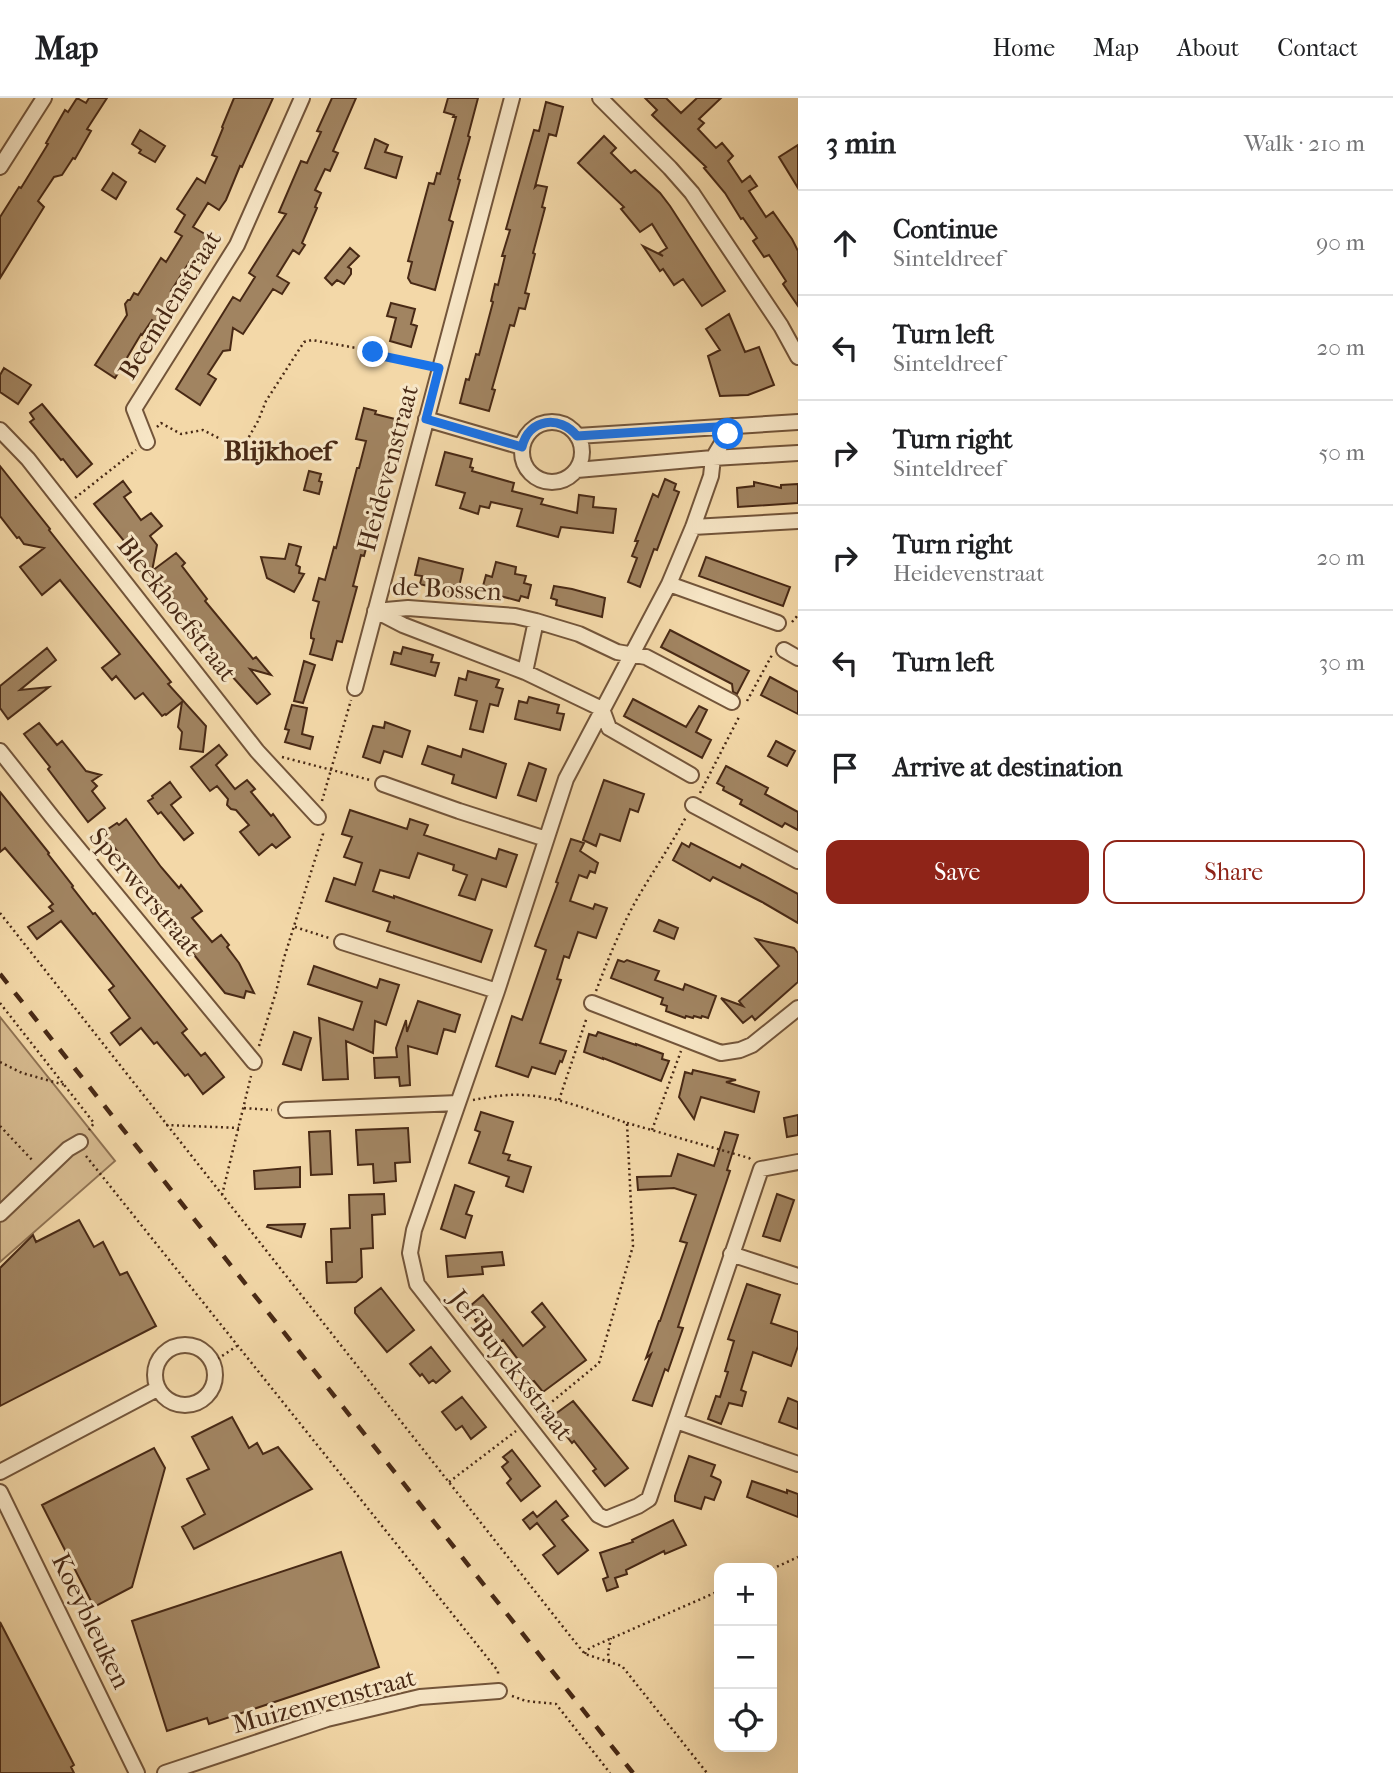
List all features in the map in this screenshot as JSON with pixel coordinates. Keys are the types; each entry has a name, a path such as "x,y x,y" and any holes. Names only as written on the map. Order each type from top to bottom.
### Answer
{"street":[{"path":"0,167 44,98"},
{"name":"Beemdenstraat","path":"146,442 134,409 237,245 302,98"},
{"name":"Heidevenstraat","path":"355,688 512,98"},
{"path":"600,98 692,193 781,326 798,358"},
{"path":"426,419 522,447"},
{"path":"549,422 565,425 577,436 582,447 581,459 576,470 564,480 541,481 524,465 522,447 533,428 549,422"},
{"path":"577,436 798,422"},
{"path":"602,709 669,584 711,476 713,458 732,426"},
{"name":"Bleekhoefstraat","path":"0,430 28,459 257,751 318,817"},
{"path":"576,470 798,453"},
{"path":"693,527 798,521"},
{"path":"669,584 778,623"},
{"name":"de Bossen","path":"375,611 408,608 515,616 536,621 579,634 617,652 646,657 732,702"},
{"name":"de Bossen","path":"375,611 403,625 525,672 602,709 609,728 691,775"},
{"path":"525,672 536,621"},
{"path":"780,650 798,658"},
{"name":"Jef Buyckxstraat","path":"602,709 566,779 497,991 414,1230 410,1253 417,1284 598,1515 606,1519 649,1499 761,1170"},
{"name":"Sperwerstraat","path":"0,751 254,1062"},
{"path":"383,784 546,839"},
{"path":"693,806 798,861"},
{"path":"342,942 497,991"},
{"path":"592,1003 720,1052 752,1045 798,1008"},
{"path":"286,1110 457,1103"},
{"path":"0,1214 68,1149 81,1147"},
{"path":"761,1170 798,1162"},
{"path":"732,1254 798,1276"},
{"path":"183,1344 195,1346 205,1352 212,1362 215,1375 212,1388 204,1399 191,1405 178,1405 166,1399 157,1389 155,1365 171,1347 183,1344"},
{"path":"0,1472 157,1389"},
{"path":"676,1421 798,1464"},
{"name":"Koeybleuken","path":"0,1492 137,1773"},
{"name":"Muizenvenstraat","path":"165,1773 327,1719 420,1698 499,1691"}],"path":[{"path":"160,423 181,434 203,430 232,445 240,446 246,442 266,401 304,342 312,340 439,368"},
{"path":"65,507 146,442"},
{"path":"559,1100 617,937 780,650"},
{"path":"222,1195 254,1062 323,834 318,817 355,688"},
{"path":"282,757 383,784"},
{"path":"0,913 585,1654 622,1666 707,1773"},
{"path":"294,927 342,942"},
{"path":"0,1003 94,1123 81,1147 498,1671 499,1691 526,1701 556,1704 610,1773"},
{"path":"652,1130 686,1039"},
{"path":"0,1062 22,1073 65,1085"},
{"path":"457,1103 523,1095 559,1100 627,1124 749,1158 761,1170"},
{"path":"244,1108 286,1110"},
{"path":"449,1482 599,1363 633,1246 627,1124"},
{"path":"166,1125 239,1128"},
{"path":"0,1126 43,1172"},
{"path":"212,1362 237,1346"},
{"path":"777,1567 798,1558"},
{"path":"585,1654 594,1646 714,1593"},
{"path":"609,1661 611,1638"}],"shaded area":[{"path":"0,1017 115,1161 0,1262"}],"building":[{"path":"77,98 86,103 89,98 107,98 87,129 91,131 75,159 73,158 62,175 54,177 38,201 44,207 0,278 0,217 48,144 46,143 65,110 68,112"},
{"path":"234,98 273,98 226,200 219,210 208,203 193,227 210,237 194,263 190,261 171,291 175,293 157,323 152,320 141,334 115,378 95,365 127,315 125,304 134,293 138,295 161,258 166,262 182,236 175,232 185,215 177,209 197,178 205,183 217,157 212,155"},
{"path":"332,98 356,98 333,151 338,153 330,171 325,169 315,190 321,193 302,243 305,245 299,254 293,250 277,276 289,283 282,294 273,289 243,334 233,328 230,350 223,351 208,374 216,379 200,405 176,389 233,297 240,301 255,277 249,273 286,214 279,212 301,161 307,163 321,132 317,131"},
{"path":"448,98 478,98 449,220 453,222 435,290 411,283 408,278 412,262 408,261 429,183 434,184 437,173 440,174 456,117 444,112"},
{"path":"645,98 666,98 681,113 697,98 721,98 699,119 704,123 698,129 716,148 722,143 733,156 728,161 742,182 750,176 757,186 749,191 766,217 773,212 792,239 798,251 798,306 783,284 786,281 769,255 764,257 753,241 757,238 704,168 706,167 652,115 657,110"},
{"path":"546,102 563,107 556,136 549,134 535,187 547,187 542,207 545,208 525,293 529,294 525,309 519,308 514,326 510,325 492,389 495,390 489,411 460,403 466,379 469,380 476,354 479,355 495,284 498,285 505,256 502,256 510,230 506,229 534,130 539,131"},
{"path":"140,130 165,146 155,162 139,153 141,150 132,144"},
{"path":"604,136 616,148 611,153 631,173 635,170 660,193 725,291 702,306 683,279 674,285 663,269 660,271 643,246 663,256 659,253 667,248 652,224 640,232 621,209 624,207 578,163"},
{"path":"375,139 388,145 385,152 402,157 396,178 365,168"},
{"path":"798,145 798,188 779,157"},
{"path":"113,173 126,182 116,199 102,190"},
{"path":"350,248 359,256 348,267 351,274 344,284 337,280 332,285 325,278"},
{"path":"391,303 415,309 411,324 417,326 411,347 390,341 396,318 387,316"},
{"path":"729,314 745,352 759,347 774,385 748,395 720,396 708,356 720,350 706,329"},
{"path":"4,368 31,385 18,404 0,392 0,375"},
{"path":"42,404 92,464 77,477 30,422 34,419 30,413"},
{"path":"364,408 376,411 375,414 399,420 381,491 378,490 364,556 361,555 353,586 357,587 342,642 337,641 332,660 310,654 314,639 311,638 311,633 319,602 313,600 319,578 325,580 359,468 366,441 356,439"},
{"path":"445,452 472,459 472,471 514,483 512,491 543,499 541,504 577,513 579,495 594,497 593,507 616,509 613,533 561,527 558,537 517,526 522,509 491,502 489,508 480,506 478,514 460,508 465,493 436,485"},
{"path":"0,466 171,682 168,684 206,726 203,752 180,749 182,732 178,727 182,702 162,716 143,693 135,699 116,676 112,680 102,668 120,654 60,580 42,595 20,567 44,548 24,544 0,516"},
{"path":"309,471 321,474 319,494 304,490"},
{"path":"665,479 676,484 674,490 679,492 640,587 628,582 637,558 632,556 638,541 635,541 653,494 658,497"},
{"path":"123,481 131,492 124,497 141,520 151,513 162,526 150,536 157,545 152,571 176,553 185,563 182,566 207,599 205,601 253,659 256,657 271,675 250,669 270,694 257,704 222,665 206,641 177,608 179,606 94,504"},
{"path":"754,482 781,488 781,485 798,484 798,503 738,507 737,488 754,486"},
{"path":"289,544 301,547 296,565 300,567 299,573 304,574 294,592 267,578 261,557 285,559"},
{"path":"706,557 790,587 783,606 699,576"},
{"path":"419,558 463,569 459,587 452,585 450,592 420,584 422,576 415,575"},
{"path":"496,562 516,567 515,574 526,576 524,583 531,585 528,598 521,596 519,601 489,593 490,588 483,586 486,575 492,577"},
{"path":"554,586 605,598 602,617 556,605 557,600 551,598"},
{"path":"670,630 749,671 737,694 733,692 732,684 661,647"},
{"path":"403,647 433,655 431,662 439,663 435,676 391,664 394,652 401,654"},
{"path":"47,648 56,660 20,690 49,687 8,719 0,708 0,686"},
{"path":"304,661 315,665 303,703 294,701"},
{"path":"468,671 499,680 496,687 503,689 498,706 490,704 483,732 470,729 477,701 455,695 459,678 466,680"},
{"path":"770,677 798,692 798,714 761,695"},
{"path":"529,697 559,705 557,713 564,714 560,730 515,719 519,701 527,703"},
{"path":"633,699 686,727 699,706 707,710 696,732 711,740 702,758 624,716"},
{"path":"292,705 307,708 302,734 313,737 310,749 285,742 289,730 285,729"},
{"path":"385,722 410,731 402,757 384,751 380,763 363,757 373,726 384,728"},
{"path":"39,723 57,745 62,741 86,771 101,775 92,781 97,786 92,791 105,808 88,822 24,734"},
{"path":"776,741 795,751 787,766 768,756"},
{"path":"219,745 227,755 216,765 235,789 247,780 255,789 251,792 271,816 273,814 290,837 276,848 272,844 259,855 240,832 249,825 236,810 227,805 228,799 217,786 210,791 191,767"},
{"path":"428,746 461,757 463,749 506,764 496,798 452,783 454,775 422,764"},
{"path":"529,763 546,769 536,801 518,795"},
{"path":"726,766 768,788 765,794 798,812 798,830 785,823 782,827 740,804 742,800 723,790 724,787 717,783"},
{"path":"604,780 644,794 638,812 630,809 620,841 600,834 596,846 583,840"},
{"path":"170,782 181,797 171,805 193,833 184,840 148,801"},
{"path":"0,792 93,914 95,913 187,1029 182,1033 201,1056 205,1053 224,1077 203,1094 188,1074 185,1076 157,1042 154,1044 141,1028 120,1045 111,1033 130,1018 109,990 114,986 61,921 37,939 28,927 53,911 49,907 53,904 5,848 0,852"},
{"path":"350,810 407,829 410,819 428,825 424,835 496,859 499,849 517,855 506,887 482,879 475,900 459,895 467,875 453,870 454,865 418,853 409,878 380,870 373,891 492,930 481,962 387,931 390,922 326,901 334,878 355,885 362,863 344,857 352,837 342,834"},
{"path":"126,819 161,867 179,888 181,885 202,911 192,918 212,942 221,935 229,945 227,947 239,963 254,993 246,991 244,998 225,993 169,924 173,922 130,872 132,870 110,842 107,845 99,835"},
{"path":"571,839 584,843 580,851 598,863 595,873 590,871 587,878 579,875 570,901 593,909 595,904 607,908 596,938 578,932 569,958 564,956 557,979 561,980 540,1043 566,1051 562,1062 560,1061 555,1074 532,1067 528,1077 496,1066 512,1016 522,1020 546,950 535,946"},
{"path":"682,843 689,847 691,843 740,868 742,864 798,894 798,923 713,877 710,881 673,860"},
{"path":"659,920 678,928 674,939 654,931"},
{"path":"756,939 794,948 798,953 798,982 755,1020 752,1016 743,1023 721,998 743,1006 739,1001 779,966"},
{"path":"618,960 627,960 659,971 655,980 683,990 685,984 716,996 708,1018 685,1018 666,1011 667,1006 661,1004 663,998 611,978"},
{"path":"314,966 377,988 380,979 399,985 386,1025 375,1021 373,1053 346,1041 348,1079 323,1080 319,1018 353,1030 362,1002 308,984"},
{"path":"418,1001 460,1015 455,1032 444,1029 437,1054 408,1046 410,1085 400,1086 399,1077 375,1078 374,1058 397,1057 396,1048 406,1020 407,1032"},
{"path":"294,1032 311,1038 301,1070 283,1064"},
{"path":"598,1032 663,1054 662,1059 669,1061 661,1081 584,1052 589,1034 596,1036"},
{"path":"693,1070 736,1080 726,1082 759,1092 754,1112 701,1097 694,1119 679,1097 685,1072 692,1074"},
{"path":"481,1112 513,1122 503,1153 510,1155 508,1160 531,1167 523,1192 506,1186 509,1177 469,1163 480,1132 475,1130"},
{"path":"798,1115 798,1135 787,1137 784,1118"},
{"path":"408,1128 410,1162 395,1163 396,1181 374,1183 373,1164 358,1165 356,1130"},
{"path":"330,1131 332,1174 311,1175 309,1132"},
{"path":"725,1132 738,1135 727,1170 730,1171 678,1327 683,1328 652,1406 633,1400 687,1243 680,1241 696,1195 674,1188 638,1190 637,1177 671,1176 678,1154 714,1166"},
{"path":"300,1167 300,1187 255,1189 254,1171"},
{"path":"455,1185 474,1192 466,1214 472,1216 465,1238 441,1229"},
{"path":"384,1194 385,1214 372,1215 373,1248 361,1249 362,1277 356,1282 327,1283 326,1262 332,1262 331,1229 350,1228 349,1195"},
{"path":"777,1194 794,1200 780,1241 763,1236"},
{"path":"79,1220 94,1247 103,1242 120,1275 127,1272 156,1326 0,1406 0,1268 33,1235 36,1242"},
{"path":"305,1224 301,1237 267,1227 268,1225"},
{"path":"502,1252 504,1265 482,1267 483,1274 448,1277 446,1256"},
{"path":"747,1284 780,1295 771,1323 798,1332 798,1346 791,1366 753,1352 741,1390 746,1392 742,1406 729,1403 721,1424 708,1419 716,1396 720,1397 728,1372 725,1371 734,1341 728,1339"},
{"path":"381,1288 414,1330 387,1352 355,1313 355,1308"},
{"path":"483,1295 523,1346 545,1327 532,1312 542,1303 586,1360 543,1392 520,1368 523,1366 503,1340 498,1344 489,1333 486,1335 475,1320 477,1318 469,1307"},
{"path":"431,1347 450,1371 436,1383 433,1380 429,1383 410,1364"},
{"path":"462,1397 486,1427 471,1439 462,1426 456,1430 442,1412"},
{"path":"788,1398 798,1402 798,1429 779,1422"},
{"path":"573,1401 628,1468 605,1486 593,1471 596,1469 560,1428 563,1426 554,1415"},
{"path":"232,1417 249,1448 257,1443 263,1454 278,1447 312,1489 194,1549 182,1527 205,1514 187,1479 209,1469 192,1437"},
{"path":"154,1448 165,1468 132,1587 94,1607 42,1505"},
{"path":"512,1450 540,1486 521,1501 507,1483 511,1479 502,1467 508,1462 503,1457"},
{"path":"689,1456 715,1465 711,1476 721,1482 714,1500 705,1497 701,1509 675,1501"},
{"path":"752,1481 798,1494 798,1517 747,1497"},
{"path":"556,1501 568,1516 562,1520 588,1550 558,1574 543,1555 555,1546 537,1523 530,1529 523,1520 533,1512 537,1517"},
{"path":"673,1520 686,1545 665,1554 664,1551 626,1570 627,1574 615,1578 618,1587 607,1591 603,1579 608,1577 600,1553 633,1542 632,1540"},
{"path":"341,1552 379,1667 209,1724 207,1718 167,1731 132,1621"},
{"path":"0,1622 74,1765 71,1767 74,1773 0,1773"}],"railway":[{"path":"0,974 633,1773"}],"district":[{"name":"Blijkhoef","path":"278,450"}],"route":[{"path":"373,352 439,368 426,419 522,447 523,441 533,428 549,422 565,425 577,436 732,426 728,434"}]}
